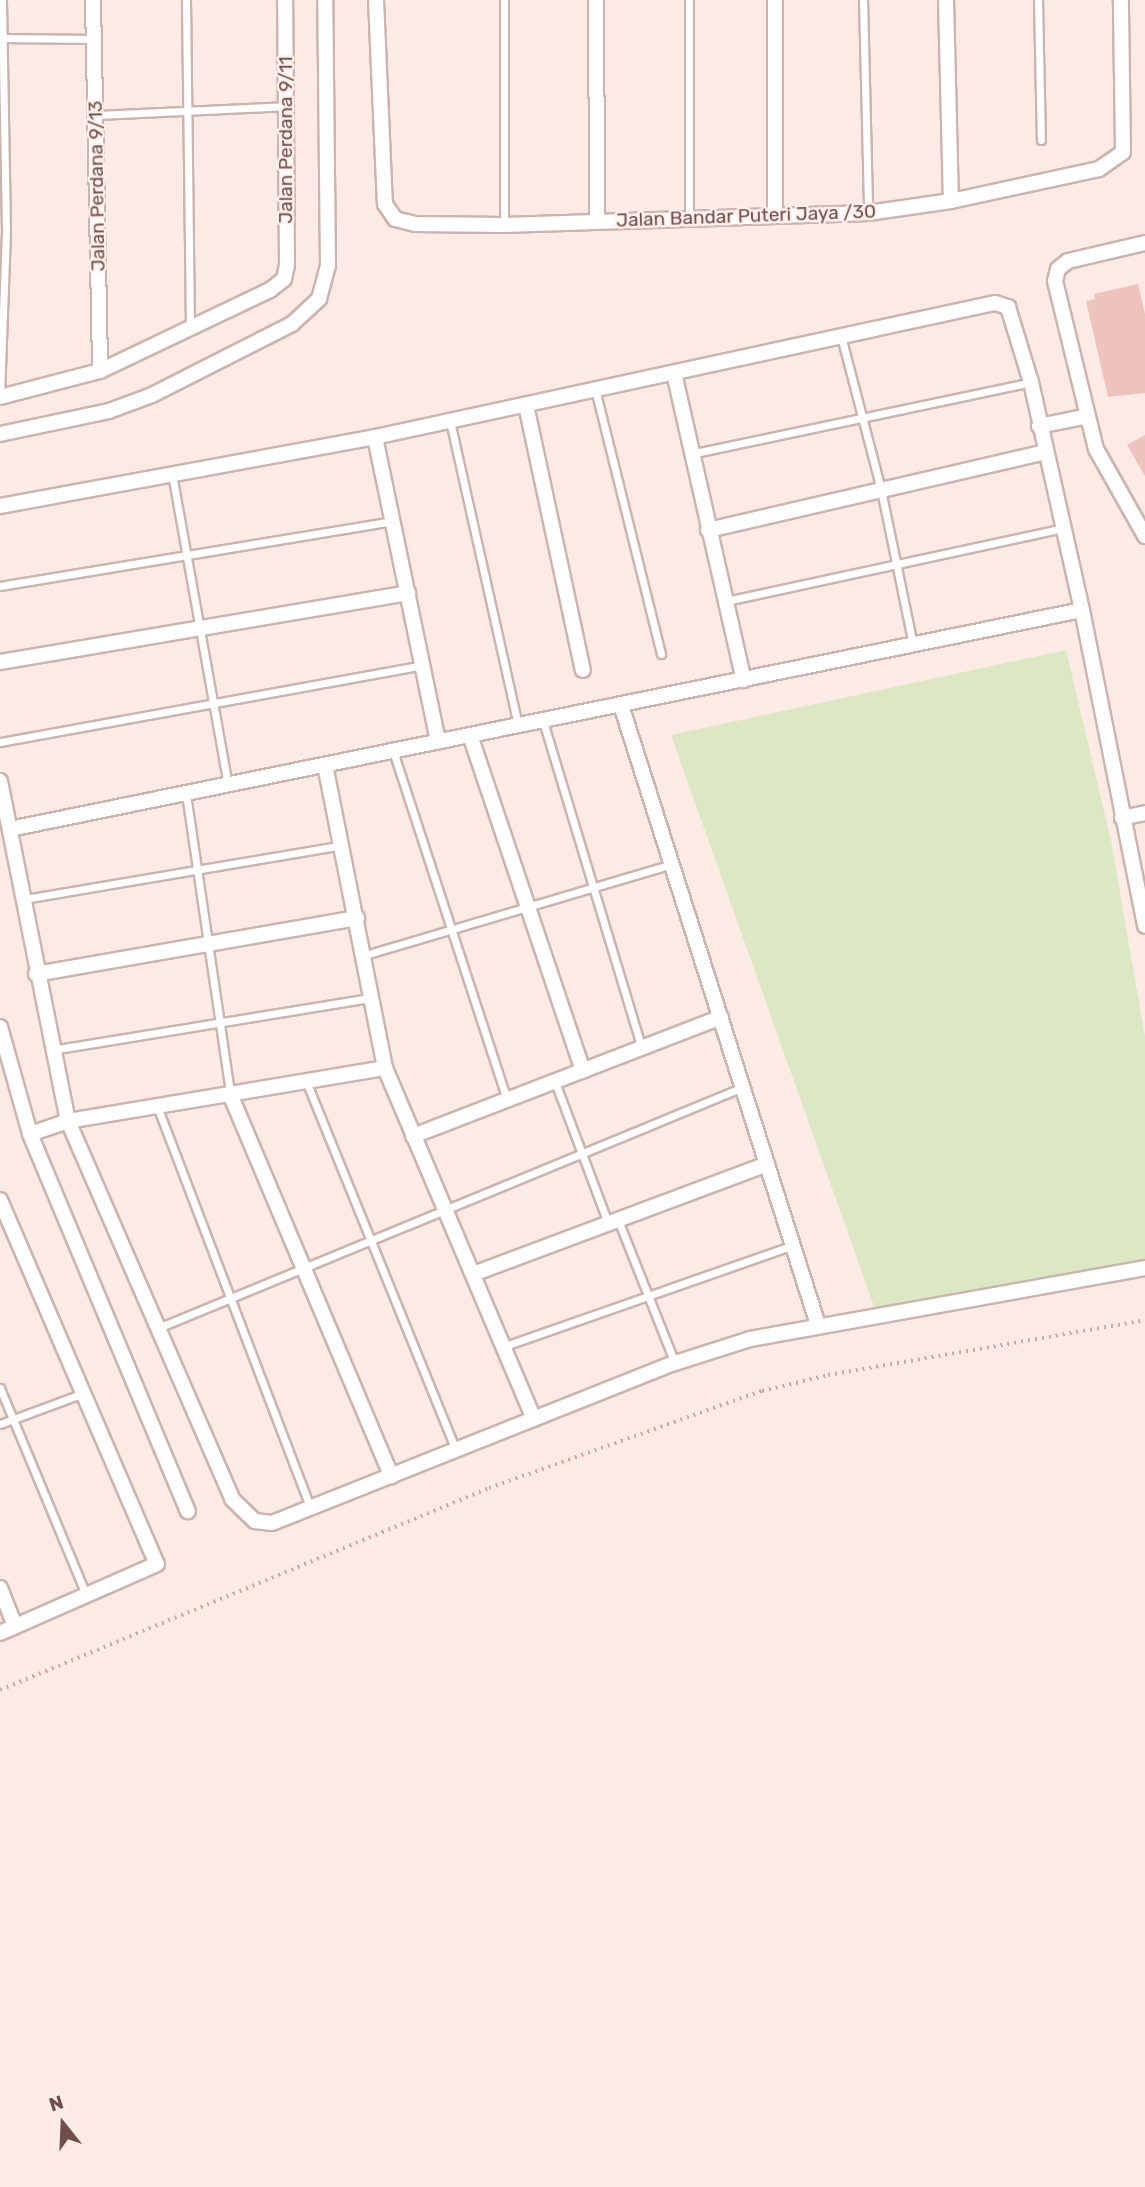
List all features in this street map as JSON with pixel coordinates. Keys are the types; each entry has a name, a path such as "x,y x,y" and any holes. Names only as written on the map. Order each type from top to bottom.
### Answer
{"street":[{"name":"Jalan Perdana 9/13","path":"93,0 100,371"},
{"name":"Jalan Perdana 9/11","path":"190,330 284,279 285,0"},
{"path":"0,435 109,411 152,395 292,324 319,299 328,265 325,0"},
{"name":"Jalan Bandar Puteri Jaya /30","path":"376,0 385,204 395,219 415,224 504,225 868,213 951,201 1099,169 1123,152 1121,0"},
{"path":"596,0 597,222"},
{"path":"775,0 775,216"},
{"path":"946,0 951,201"},
{"path":"1145,243 1068,261 1058,269 1055,281 1096,449 1145,536"},
{"path":"0,506 375,437 995,303 1009,307 1015,318 1031,382 1082,610 1145,926"},
{"path":"0,396 100,371 190,330"},
{"path":"674,373 689,454 744,680"},
{"path":"526,405 583,670"},
{"path":"1039,426 1088,416"},
{"path":"375,437 438,742"},
{"path":"708,530 1045,452"},
{"path":"0,662 408,593"},
{"path":"10,829 1082,610"},
{"path":"621,705 818,1325"},
{"path":"470,736 524,908 583,1071"},
{"path":"325,765 365,955 385,1068 534,1419"},
{"path":"0,781 51,1050 68,1121 232,1499 244,1514 254,1521 272,1523 675,1363 751,1339 1145,1268"},
{"path":"1122,818 1145,813"},
{"path":"36,974 357,918"},
{"path":"413,1136 721,1017"},
{"path":"0,1027 30,1134 188,1511"},
{"path":"30,1134 68,1121 385,1068"},
{"path":"230,1094 391,1476"},
{"path":"473,1274 767,1164"},
{"path":"0,1633 88,1598 157,1564 1,1203"},
{"path":"0,1588 15,1626"}],"lane":[{"path":"0,396 3,231 2,0"},
{"path":"186,0 190,330"},
{"path":"504,0 504,225"},
{"path":"689,0 689,219"},
{"path":"863,0 868,213"},
{"path":"1038,0 1041,141"},
{"path":"2,38 94,38"},
{"path":"96,115 286,106"},
{"path":"841,336 881,490 913,645"},
{"path":"689,454 1031,382"},
{"path":"595,390 661,654"},
{"path":"450,421 518,726"},
{"path":"172,474 228,785"},
{"path":"0,586 393,521"},
{"path":"725,601 1063,528"},
{"path":"0,741 423,665"},
{"path":"543,721 642,1048"},
{"path":"393,751 507,1100"},
{"path":"186,793 230,1094"},
{"path":"23,900 343,845"},
{"path":"365,955 452,933 672,863"},
{"path":"51,1050 371,998"},
{"path":"306,1081 457,1451"},
{"path":"555,1082 582,1154 648,1296 675,1363"},
{"path":"158,1328 743,1087"},
{"path":"157,1107 310,1507"},
{"path":"505,1346 793,1245"},
{"path":"0,1388 88,1598"},
{"path":"0,1424 84,1393"}],"path":[{"path":"0,1690 489,1488 762,1391 828,1375 1145,1320"}],"green space":[{"path":"1066,650 1111,841 1145,1037 1145,1262 875,1309 671,735"}],"building":[{"path":"1138,284 1145,314 1145,393 1108,397 1086,301 1095,299 1094,294"},
{"path":"1145,435 1145,476 1127,445"}]}
